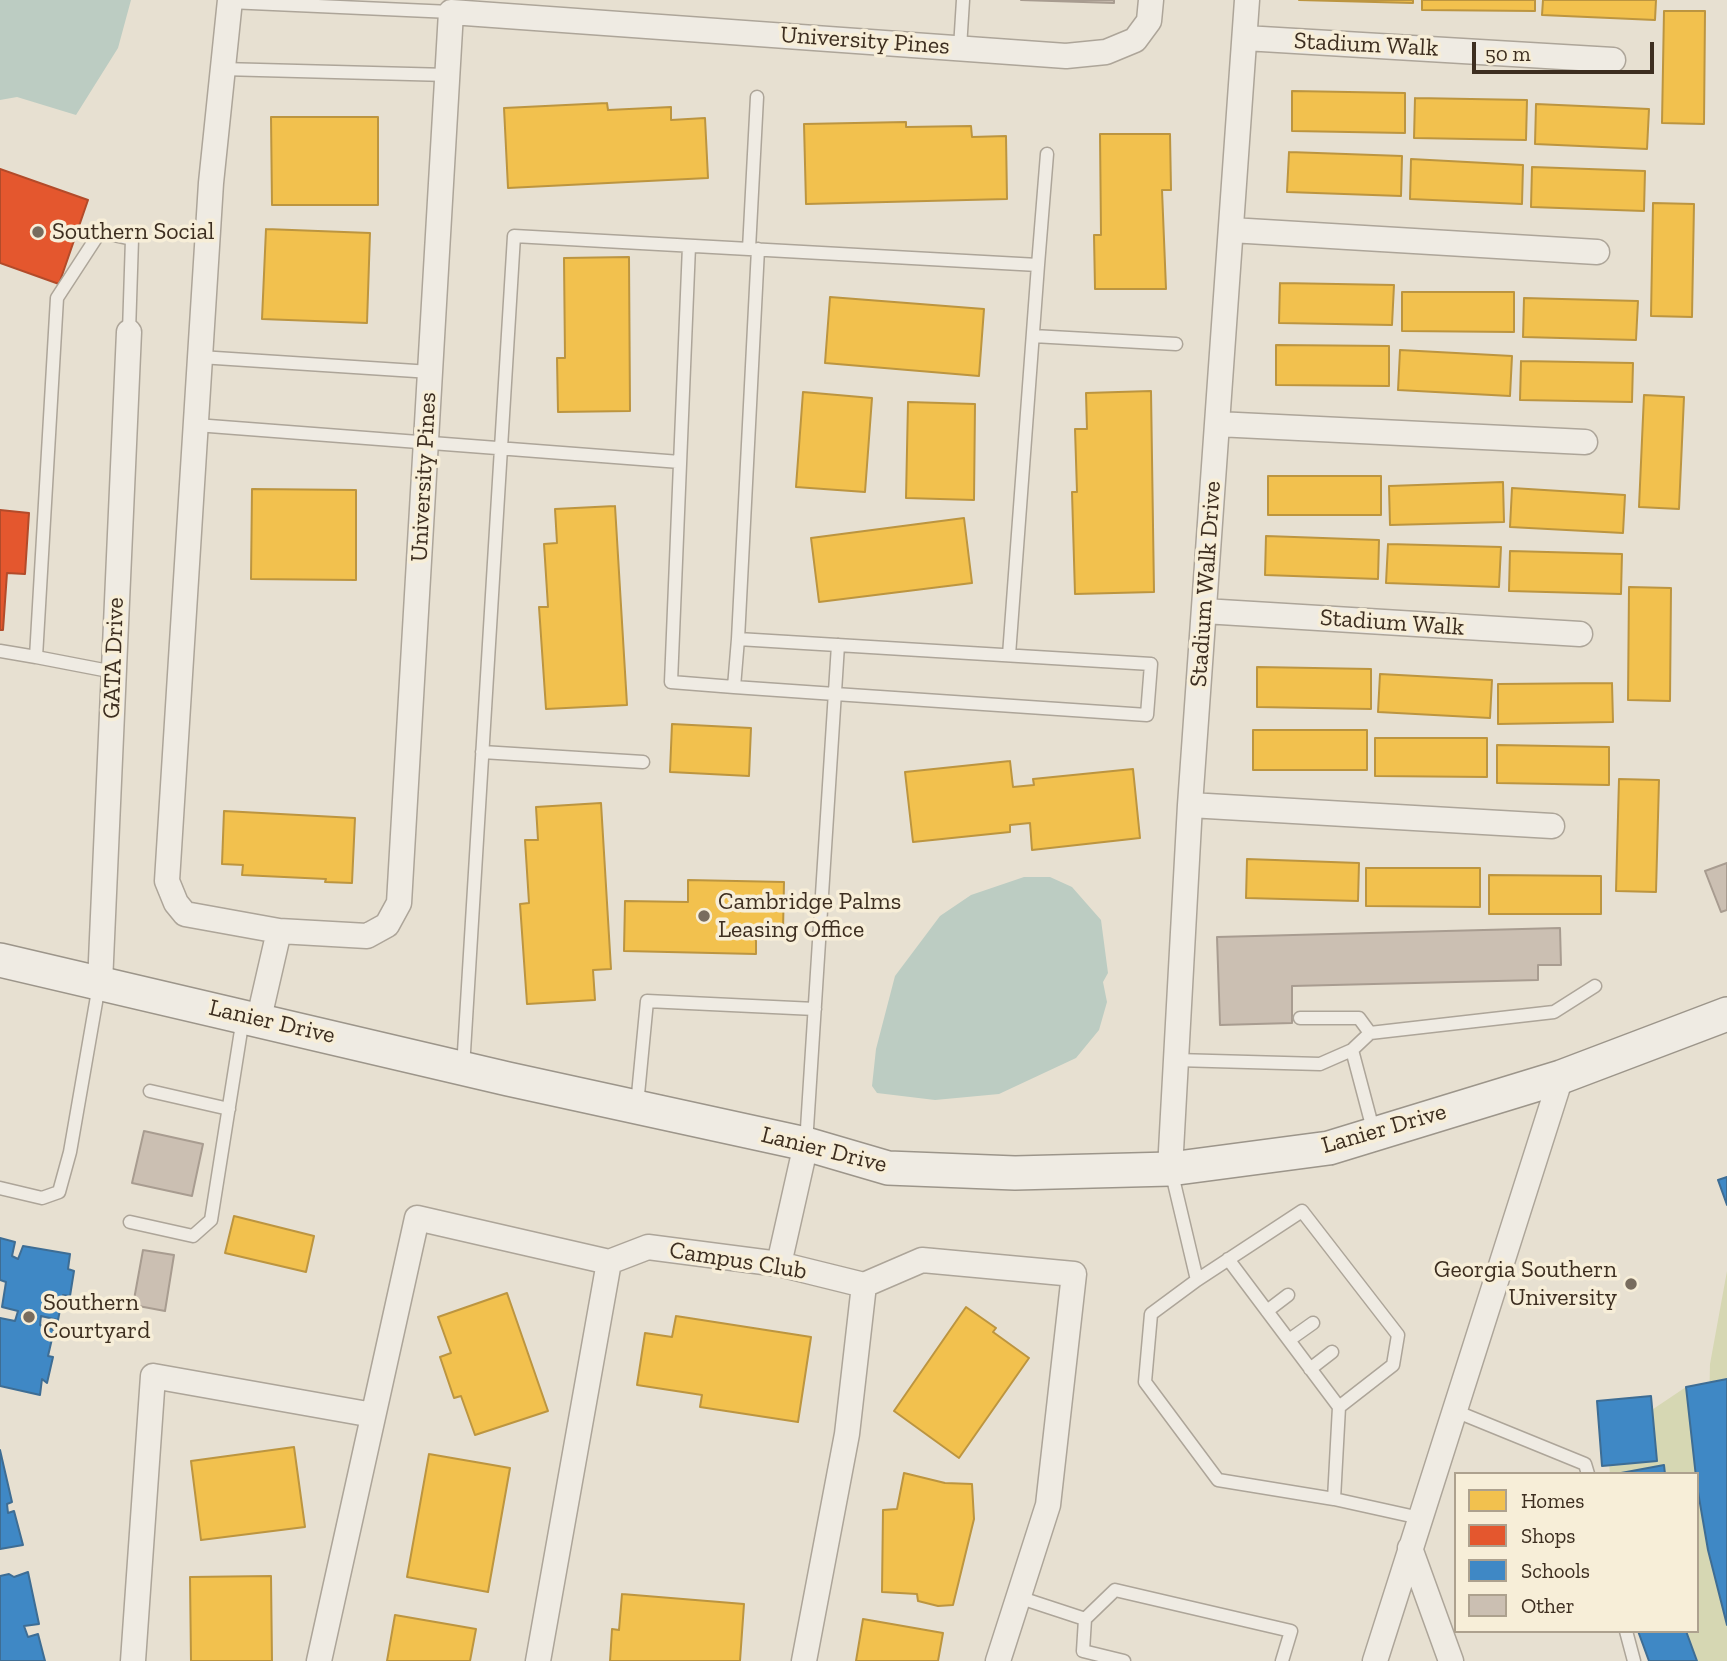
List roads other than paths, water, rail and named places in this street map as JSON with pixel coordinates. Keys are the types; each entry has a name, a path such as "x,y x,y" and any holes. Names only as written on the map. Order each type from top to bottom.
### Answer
{"street":[{"name":"University Pines","path":"230,1 211,183 167,881 176,903 186,914 279,931 367,936 387,925 399,903 452,12 549,10 1066,56 1105,52 1135,40 1149,21 1151,0"},
{"name":"Stadium Walk Drive","path":"1170,1169 1190,805 1247,0"},
{"name":"Stadium Walk","path":"1245,38 1613,60"},
{"path":"1231,230 1597,252"},
{"name":"GATA Drive","path":"100,983 129,332"},
{"path":"1217,424 1585,442"},
{"name":"Stadium Walk","path":"1204,611 1580,634"},
{"path":"1190,805 1552,826"},
{"path":"252,1016 279,931"},
{"name":"Lanier Drive","path":"0,960 252,1016 463,1068 806,1144 888,1168 1078,1173 1170,1169 1329,1148 1561,1077 1727,1014"},
{"path":"1375,1661 1561,1077"},
{"path":"779,1264 806,1144"},
{"path":"319,1661 417,1219 609,1262 538,1661"},
{"name":"Campus Club","path":"609,1262 648,1247 779,1264 864,1285"},
{"path":"804,1661 847,1434 864,1285 922,1260 1074,1274 1048,1506 998,1661"},
{"path":"133,1661 153,1376 373,1415"},
{"path":"1410,1548 1451,1661"}],"lane":[{"path":"960,48 963,0"},
{"path":"230,1 452,12"},
{"path":"222,69 448,75"},
{"path":"734,687 738,639 757,97"},
{"path":"1009,655 1047,154"},
{"path":"36,657 57,298 100,232 132,239 129,332"},
{"path":"463,1068 514,236 1038,265"},
{"path":"689,246 671,682 1147,715 1151,664 738,639"},
{"path":"1033,336 1176,344"},
{"path":"200,357 430,372"},
{"path":"196,425 680,463"},
{"path":"806,1144 838,645"},
{"path":"0,651 114,672"},
{"path":"482,752 643,762"},
{"path":"0,1188 42,1198 59,1192 70,1152 100,983"},
{"path":"1177,1060 1320,1064 1352,1049 1370,1033 1553,1012 1595,986"},
{"path":"637,1105 647,1001 815,1009"},
{"path":"130,1222 193,1236 211,1220 229,1109 252,1016"},
{"path":"1300,1018 1360,1018 1370,1033"},
{"path":"1352,1049 1374,1134"},
{"path":"150,1091 229,1109"},
{"path":"1170,1169 1196,1280"},
{"path":"1339,1407 1393,1365 1398,1335 1381,1314 1355,1290 1337,1256 1302,1211 1196,1280 1151,1314 1145,1382 1218,1480 1334,1499 1420,1518"},
{"path":"1325,1266 1337,1256"},
{"path":"1228,1259 1339,1407 1334,1499"},
{"path":"1267,1311 1287,1295"},
{"path":"1369,1323 1381,1314"},
{"path":"1289,1340 1312,1323"},
{"path":"1310,1368 1332,1352"},
{"path":"1455,1411 1584,1464 1587,1472"},
{"path":"1124,1661 1083,1651 1085,1619 1115,1590 1291,1631 1282,1661"},
{"path":"1018,1597 1085,1619"},
{"path":"1627,1633 1634,1661"}],"place":[{"name":"Southern Social","path":"38,232"},
{"name":"Cambridge Palms Leasing Office","path":"704,916"},
{"name":"Georgia Southern University","path":"1631,1284"},
{"name":"Southern Courtyard","path":"29,1317"}]}
